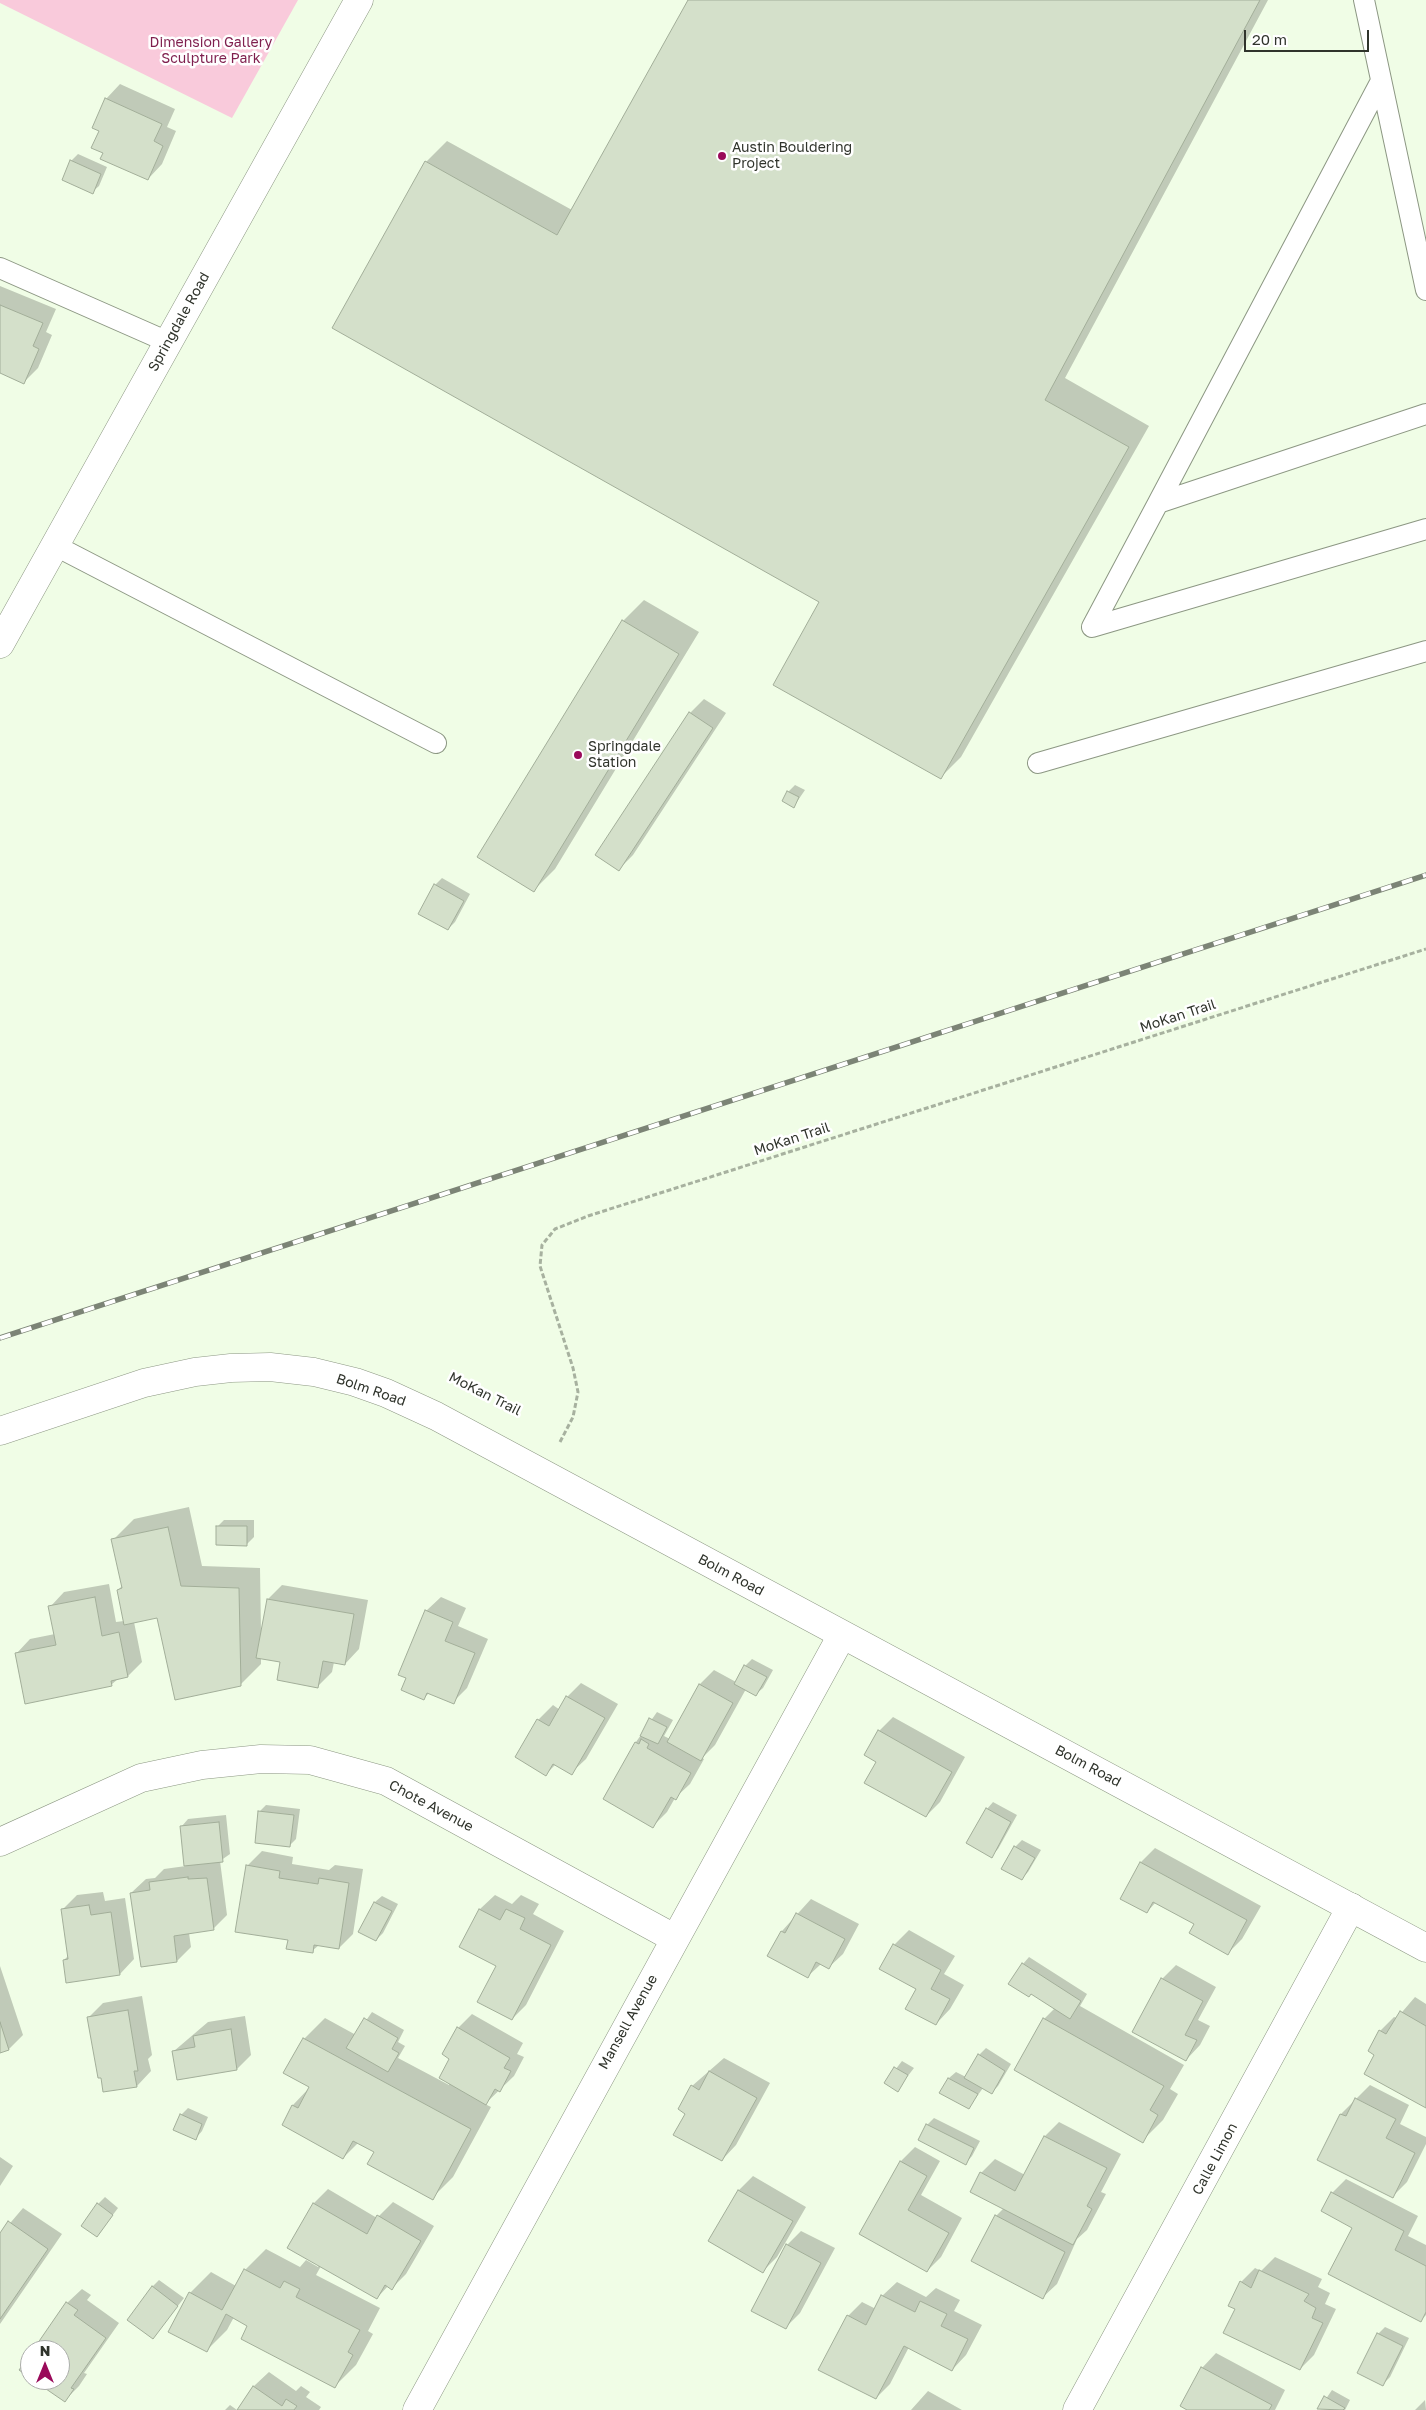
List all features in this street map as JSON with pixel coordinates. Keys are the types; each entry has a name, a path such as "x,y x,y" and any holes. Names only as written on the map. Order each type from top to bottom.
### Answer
{"street":[{"name":"Springdale Road","path":"0,644 359,0"},
{"name":"Bolm Road","path":"0,1431 144,1383 195,1372 270,1367 314,1372 355,1382 386,1393 436,1416 1426,1948"},
{"name":"Mansell Avenue","path":"417,2410 842,1634"},
{"name":"Chote Avenue","path":"0,1842 141,1778 202,1765 261,1760 310,1760 386,1781 674,1938"},
{"name":"Calle Limon","path":"1077,2410 1350,1906"}],"lane":[{"path":"1364,0 1426,290"},
{"path":"1381,81 1092,627 1426,529"},
{"path":"0,268 168,342"},
{"path":"1158,503 1426,414"},
{"path":"54,545 436,743"},
{"path":"1038,763 1426,651"}],"path":[{"name":"MoKan Trail","path":"550,1439 559,1443 573,1417 578,1392 573,1368 540,1266 542,1245 555,1229 607,1210 1426,949"}],"green space":[{"name":"Dimension Gallery Sculpture Park","path":"0,0 298,0 232,118 0,3"}],"building":[{"path":"688,0 1260,0 1045,400 1129,447 941,779 773,685 819,602 332,328 425,161 557,235"},
{"path":"105,98 162,124 154,141 163,146 148,180 100,159 103,153 91,148 99,131 92,128"},
{"path":"70,160 101,174 93,194 62,180"},
{"path":"0,305 43,323 33,346 39,349 24,384 0,373"},
{"name":"Springdale Station","path":"622,620 679,654 534,892 477,857"},
{"path":"689,712 713,728 619,871 595,855"},
{"path":"787,791 799,797 794,808 782,801"},
{"path":"434,884 464,901 448,930 418,914"},
{"path":"216,1526 247,1526 247,1546 216,1545"},
{"path":"168,1527 181,1586 239,1588 241,1686 175,1700 157,1618 124,1625 117,1590 122,1588 111,1539"},
{"path":"95,1597 102,1636 119,1632 128,1677 111,1681 112,1686 25,1704 15,1653 56,1645 48,1606"},
{"path":"267,1599 354,1614 345,1665 323,1661 318,1688 277,1680 280,1662 256,1658"},
{"path":"425,1610 453,1622 445,1641 475,1653 454,1704 427,1693 424,1700 401,1690 406,1678 398,1675"},
{"path":"744,1665 767,1677 756,1696 734,1684"},
{"path":"699,1684 733,1703 701,1761 667,1742"},
{"path":"566,1696 605,1718 572,1775 553,1764 546,1776 515,1757 537,1719 549,1726"},
{"path":"649,1718 667,1727 658,1744 640,1736"},
{"path":"878,1730 952,1772 926,1817 864,1783 876,1762 864,1755"},
{"path":"641,1739 649,1744 647,1748 691,1773 676,1800 671,1797 653,1828 603,1799 635,1742 639,1744"},
{"path":"986,1808 1011,1822 992,1858 966,1843"},
{"path":"258,1811 294,1815 290,1847 255,1843"},
{"path":"219,1822 223,1862 184,1866 180,1826"},
{"path":"1014,1846 1035,1858 1022,1880 1001,1869"},
{"path":"1140,1862 1247,1920 1228,1955 1189,1933 1194,1924 1153,1902 1147,1913 1120,1899"},
{"path":"246,1865 280,1871 279,1878 318,1884 319,1878 349,1883 339,1949 314,1945 313,1953 286,1949 288,1940 235,1932"},
{"path":"188,1877 188,1879 207,1878 214,1930 174,1936 177,1962 141,1967 130,1893 150,1890 149,1882"},
{"path":"374,1902 392,1911 376,1941 358,1932"},
{"path":"89,1905 91,1915 111,1912 120,1975 66,1983 63,1960 68,1959 61,1909"},
{"path":"479,1909 500,1920 506,1909 525,1918 520,1929 551,1945 512,2020 477,2002 496,1966 459,1947"},
{"path":"796,1913 845,1939 829,1969 816,1962 808,1978 767,1956 781,1931 785,1933"},
{"path":"893,1944 941,1970 931,1989 950,1999 936,2025 905,2009 916,1989 879,1969"},
{"path":"1022,1963 1081,2001 1070,2019 1031,1994 1029,1997 1008,1984"},
{"path":"1161,1978 1203,2001 1185,2035 1197,2040 1186,2061 1132,2032"},
{"path":"128,2010 138,2071 134,2071 137,2087 103,2092 101,2078 98,2078 87,2017"},
{"path":"1400,2011 1426,2026 1426,2108 1364,2074 1374,2055 1368,2051 1379,2030 1386,2034"},
{"path":"364,2018 398,2038 392,2049 399,2053 388,2072 346,2048"},
{"path":"1043,2018 1164,2086 1150,2110 1158,2115 1143,2143 1014,2070"},
{"path":"0,2022 9,2050 0,2053"},
{"path":"457,2027 510,2058 504,2068 511,2071 500,2092 495,2089 486,2105 439,2078 449,2059 442,2054"},
{"path":"231,2029 237,2070 177,2080 172,2051 195,2047 193,2036"},
{"path":"303,2038 471,2129 433,2200 367,2164 374,2152 353,2141 343,2159 282,2125 292,2105 298,2108 309,2087 283,2073"},
{"path":"978,2054 1005,2071 992,2094 964,2078"},
{"path":"894,2067 908,2075 898,2092 884,2083"},
{"path":"709,2071 757,2098 722,2161 673,2135 685,2114 678,2109 691,2085 699,2090"},
{"path":"948,2078 978,2094 969,2109 939,2093"},
{"path":"1355,2098 1396,2119 1386,2138 1415,2153 1393,2198 1317,2160 1340,2114 1346,2116"},
{"path":"180,2114 202,2124 196,2140 173,2130"},
{"path":"926,2124 974,2148 966,2165 918,2140"},
{"path":"1044,2136 1107,2168 1087,2206 1092,2209 1073,2245 970,2192 980,2172 1015,2191"},
{"path":"900,2161 927,2176 908,2210 949,2233 927,2272 859,2234"},
{"path":"738,2190 793,2221 763,2273 708,2241"},
{"path":"1331,2192 1404,2231 1395,2250 1426,2266 1426,2312 1421,2322 1328,2274 1352,2228 1321,2211"},
{"path":"97,2203 113,2215 97,2237 81,2226"},
{"path":"313,2203 367,2234 377,2215 421,2241 392,2290 385,2285 377,2299 287,2248"},
{"path":"995,2215 1065,2252 1043,2299 971,2261"},
{"path":"8,2221 48,2249 0,2319 0,2233"},
{"path":"786,2244 821,2263 786,2329 751,2311"},
{"path":"244,2269 280,2288 284,2281 300,2289 296,2297 360,2330 348,2352 353,2355 335,2388 241,2339 247,2326 226,2314 207,2352 168,2332 189,2292 222,2310"},
{"path":"1259,2270 1309,2294 1304,2301 1316,2308 1312,2318 1323,2323 1300,2370 1223,2333 1235,2309 1228,2306 1240,2281 1251,2288"},
{"path":"152,2286 178,2306 153,2339 127,2320"},
{"path":"881,2295 915,2312 920,2301 947,2314 941,2326 968,2339 952,2371 904,2346 876,2399 818,2370 847,2315 866,2325"},
{"path":"66,2302 78,2310 74,2315 106,2338 71,2388 74,2389 65,2402 48,2390 70,2390 70,2340 40,2340"},
{"path":"1377,2333 1403,2346 1383,2386 1357,2373"},
{"path":"1201,2367 1272,2405 1269,2410 1187,2410 1180,2406"},
{"path":"253,2386 282,2406 286,2399 297,2406 294,2410 237,2410"},
{"path":"1324,2396 1345,2408 1343,2410 1317,2409"}],"railway":[{"path":"0,1338 1426,875"}],"place":[{"name":"Austin Bouldering Project","path":"722,156"},
{"name":"Springdale Station","path":"578,755"}]}
